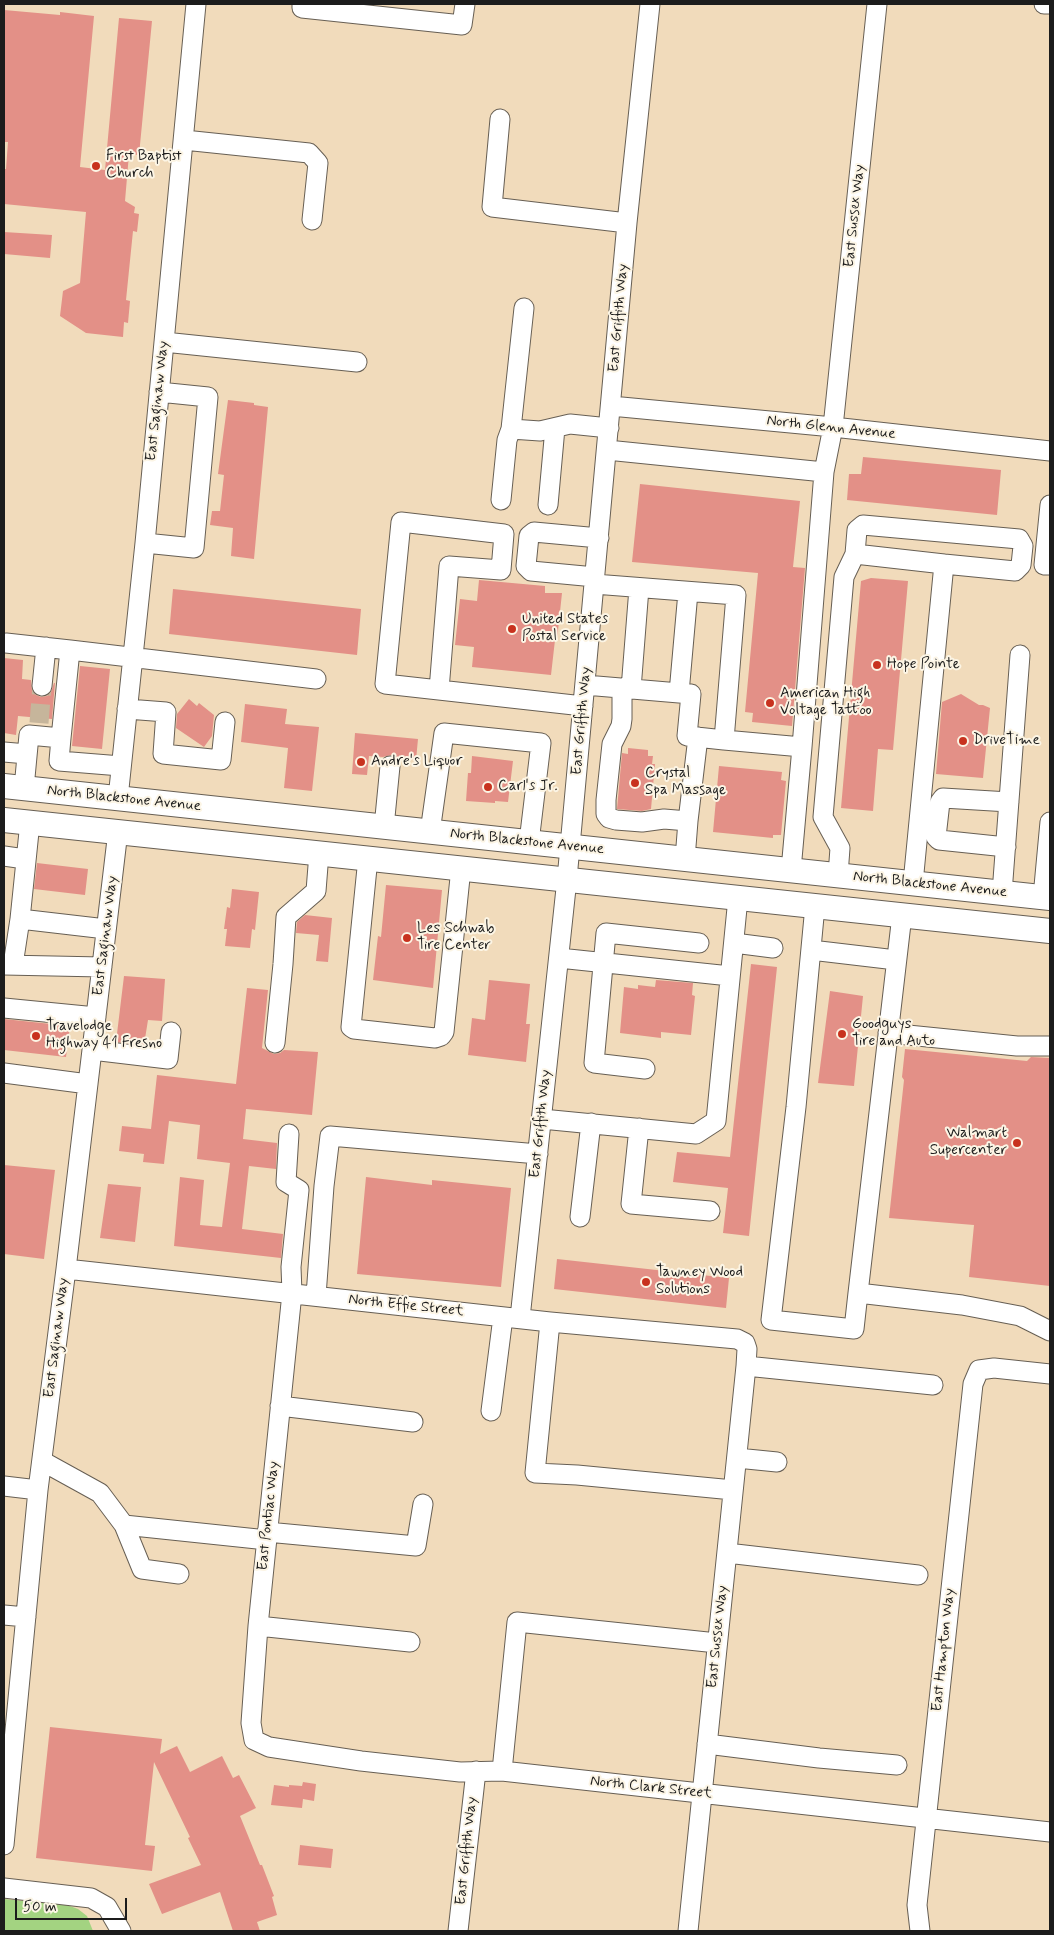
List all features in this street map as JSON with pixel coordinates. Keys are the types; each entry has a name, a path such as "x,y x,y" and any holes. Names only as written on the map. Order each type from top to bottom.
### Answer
{"main road":[{"name":"North Blackstone Avenue","path":"14,787 1047,897"},
{"path":"30,822 39,814 50,809 94,814 108,812 115,808 118,798"},
{"path":"118,831 122,822 131,817 208,822 244,812"},
{"path":"4,820 1050,931"}],"street":[{"name":"East Saginaw Way","path":"118,798 145,543 196,4"},
{"path":"302,4 302,8 462,25 464,4"},
{"name":"East Griffith Way","path":"491,1411 511,1318 542,1119 567,880 627,223 650,4"},
{"name":"East Sussex Way","path":"791,870 824,472 833,427 877,4"},
{"path":"1044,4 1050,4"},
{"path":"500,119 492,207 627,223"},
{"path":"184,140 309,153 318,163 312,220"},
{"path":"501,500 524,308"},
{"path":"164,342 357,362"},
{"path":"145,543 194,548 208,396 159,392"},
{"name":"North Glenn Avenue","path":"611,406 833,427 1050,451"},
{"path":"511,429 540,431 570,424 609,428"},
{"path":"548,505 555,428"},
{"path":"607,450 824,472"},
{"path":"1047,565 1050,505"},
{"path":"440,690 449,566 501,570 504,534 401,522 385,684 583,706"},
{"path":"838,875 840,848 823,817 844,577 855,554 857,530 864,525 1018,540 1023,546 1021,565 1015,571 855,554"},
{"path":"599,538 534,532 529,536 526,566 531,571 639,588 736,596 724,740"},
{"path":"913,883 944,564"},
{"path":"639,588 621,726 612,744 606,814 609,818 616,820 642,822 664,819 688,821"},
{"path":"680,693 688,592"},
{"path":"6,643 316,679"},
{"path":"42,686 46,647"},
{"path":"70,650 60,761 121,766"},
{"path":"1002,892 1020,655"},
{"path":"585,685 691,694 687,736 802,747"},
{"path":"127,708 166,712 163,754 221,760 225,722"},
{"path":"14,787 27,754 29,735 39,729 61,738"},
{"path":"430,832 444,733 541,743 529,842"},
{"path":"685,859 698,737"},
{"path":"4,752 27,754"},
{"path":"82,794 86,763"},
{"path":"384,826 390,766"},
{"path":"1006,847 939,840 936,836 940,802 943,798 1009,802"},
{"path":"30,822 20,919 8,965 102,967"},
{"path":"1047,897 1050,822"},
{"name":"East Saginaw Way","path":"4,1845 10,1706 26,1617 38,1490 118,831"},
{"path":"275,1043 284,964 286,917 316,891 319,853"},
{"path":"4,856 25,859"},
{"path":"368,858 351,1027 354,1029 435,1038 441,1036 444,1032 461,868"},
{"path":"542,1119 696,1134 716,1121 738,898"},
{"path":"815,906 796,1107 771,1320 854,1328 902,915"},
{"path":"20,919 106,929"},
{"path":"645,1069 594,1063 606,933 699,943"},
{"path":"734,943 773,948"},
{"path":"811,950 896,960"},
{"path":"559,958 730,976"},
{"path":"4,1008 96,1017"},
{"path":"92,1050 168,1059 171,1032"},
{"path":"888,1033 1017,1046 1050,1046"},
{"path":"4,1073 88,1084"},
{"path":"580,1217 591,1124"},
{"path":"638,1128 631,1204 710,1211"},
{"name":"East Pontiac Way","path":"254,1740 251,1723 258,1626 292,1293 291,1267 299,1190 286,1182 290,1134"},
{"path":"316,1296 324,1186 330,1136 538,1154"},
{"name":"North Effie Street","path":"66,1269 511,1318 737,1339 745,1343"},
{"path":"858,1293 962,1305 1020,1316 1050,1331"},
{"path":"550,1322 535,1473 577,1475 734,1490"},
{"name":"East Sussex Way","path":"688,1931 734,1490 746,1366 747,1349 745,1343"},
{"path":"746,1366 933,1385"},
{"name":"East Hampton Way","path":"920,1931 917,1905 973,1384 979,1370 994,1368 1050,1374"},
{"path":"280,1406 414,1422"},
{"path":"736,1458 776,1462"},
{"path":"42,1461 100,1493 124,1525 142,1570 179,1574"},
{"path":"4,1486 38,1490"},
{"path":"124,1525 416,1546 423,1504"},
{"path":"727,1553 918,1574"},
{"path":"4,1615 26,1617"},
{"path":"502,1771 517,1622 717,1643"},
{"path":"258,1626 410,1642"},
{"name":"North Clark Street","path":"254,1740 269,1747 361,1761 460,1772 502,1771 1050,1832"},
{"path":"707,1744 819,1758 897,1765"},
{"name":"East Griffith Way","path":"458,1931 476,1771"},
{"path":"4,1888 91,1898 107,1907 121,1931"}],"green space":[{"path":"4,1899 67,1905 78,1909 87,1916 93,1931 4,1931"}],"building":[{"path":"4,10 60,15 60,12 94,16 80,167 105,170 119,18 152,21 139,155 129,154 125,201 135,207 134,213 139,214 137,232 133,231 126,300 130,301 128,323 124,322 123,337 86,333 60,316 63,291 80,283 86,212 4,204 4,169 6,169 8,142 4,142"},
{"path":"4,232 52,235 50,258 4,254"},
{"path":"228,400 254,403 254,405 268,407 254,559 231,556 233,528 210,525 212,511 220,511 224,475 218,474"},
{"path":"863,457 1001,470 997,515 847,500 849,474 861,474"},
{"path":"640,484 800,501 793,567 805,568 792,726 752,722 753,713 745,712 758,573 632,562"},
{"name":"Hope Pointe","path":"871,578 908,581 893,750 878,749 873,811 841,808 861,581"},
{"path":"479,580 545,586 545,593 562,593 551,675 472,667 474,647 455,645 460,599 477,601"},
{"path":"173,589 361,609 357,655 169,634"},
{"path":"4,658 23,660 22,679 31,680 32,690 36,695 41,697 47,696 55,683 52,719 18,716 16,735 4,733"},
{"path":"80,666 110,669 102,749 72,746"},
{"name":"DriveTime","path":"961,694 979,705 990,708 983,778 936,774 942,702"},
{"path":"189,699 197,706 199,703 214,715 212,736 204,747 176,728 177,714"},
{"path":"245,704 287,709 285,724 319,727 312,791 284,788 288,748 241,742"},
{"path":"355,733 418,739 416,760 398,758 391,755 383,757 369,756 367,775 352,774"},
{"path":"628,748 648,750 648,756 653,756 652,764 655,764 651,809 642,811 617,809 622,753 628,754"},
{"name":"Carl's Jr.","path":"472,756 513,761 508,802 466,801 468,773 471,773"},
{"path":"719,766 782,772 781,780 786,781 781,835 773,835 773,838 713,832"},
{"path":"37,863 88,869 85,895 34,889"},
{"name":"Les Schwab Tire Center","path":"386,885 442,890 433,988 373,980 378,936 381,937"},
{"path":"232,889 259,892 255,930 252,929 250,948 225,946 227,929 224,929 227,907 230,908"},
{"path":"305,915 332,918 328,962 316,961 319,935 296,933 297,922"},
{"path":"751,964 777,967 749,1236 723,1233 728,1188 673,1182 677,1152 730,1157"},
{"path":"124,976 165,979 162,1021 148,1020 144,1045 116,1042"},
{"path":"489,980 530,984 526,1024 530,1024 526,1062 468,1055 472,1018 485,1020"},
{"path":"656,980 693,983 692,995 695,996 691,1035 661,1032 661,1038 620,1033 624,987 638,989 638,985 655,987"},
{"path":"247,988 268,990 262,1048 274,1054 284,1050 318,1052 312,1115 246,1109 243,1139 277,1143 276,1169 249,1166 242,1229 283,1234 281,1258 174,1246 180,1177 204,1180 200,1225 222,1227 230,1163 197,1159 200,1125 169,1121 164,1164 143,1162 144,1154 119,1151 122,1126 151,1129 157,1075 236,1084"},
{"path":"830,991 863,996 854,1086 818,1083"},
{"name":"Travelodge Highway 41 Fresno","path":"4,1019 70,1026 66,1057 4,1050"},
{"path":"905,1049 1027,1061 1031,1057 1050,1058 1050,1286 969,1277 974,1225 889,1218 904,1080 902,1077"},
{"path":"4,1165 55,1170 44,1259 4,1254"},
{"path":"366,1177 432,1185 432,1180 511,1188 501,1287 357,1274"},
{"path":"108,1184 141,1187 135,1242 100,1238"},
{"path":"557,1259 729,1278 726,1308 554,1289"},
{"path":"50,1727 162,1739 160,1754 177,1746 190,1772 222,1756 233,1778 239,1775 256,1808 240,1816 274,1896 272,1897 277,1915 257,1922 260,1931 233,1931 220,1892 162,1914 149,1884 201,1865 188,1838 190,1837 154,1762 145,1845 155,1846 152,1871 36,1858"},
{"path":"303,1782 316,1784 314,1801 303,1799 302,1808 271,1805 274,1785 302,1786"},
{"path":"300,1845 333,1849 331,1868 298,1865"}],"tunnel":[{"path":"39,723 42,686"}],"place":[{"name":"First Baptist Church","path":"96,166"},
{"name":"United States Postal Service","path":"512,629"},
{"name":"Hope Pointe","path":"877,665"},
{"name":"American High Voltage Tattoo","path":"770,703"},
{"name":"DriveTime","path":"963,741"},
{"name":"Andre's Liquor","path":"361,762"},
{"name":"Crystal Spa Massage","path":"635,783"},
{"name":"Carl's Jr.","path":"488,787"},
{"name":"Les Schwab Tire Center","path":"407,938"},
{"name":"Goodguys Tire and Auto","path":"842,1034"},
{"name":"Travelodge Highway 41 Fresno","path":"36,1036"},
{"name":"Walmart Supercenter","path":"1017,1143"},
{"name":"Tawney Wood Solutions","path":"646,1282"}]}
